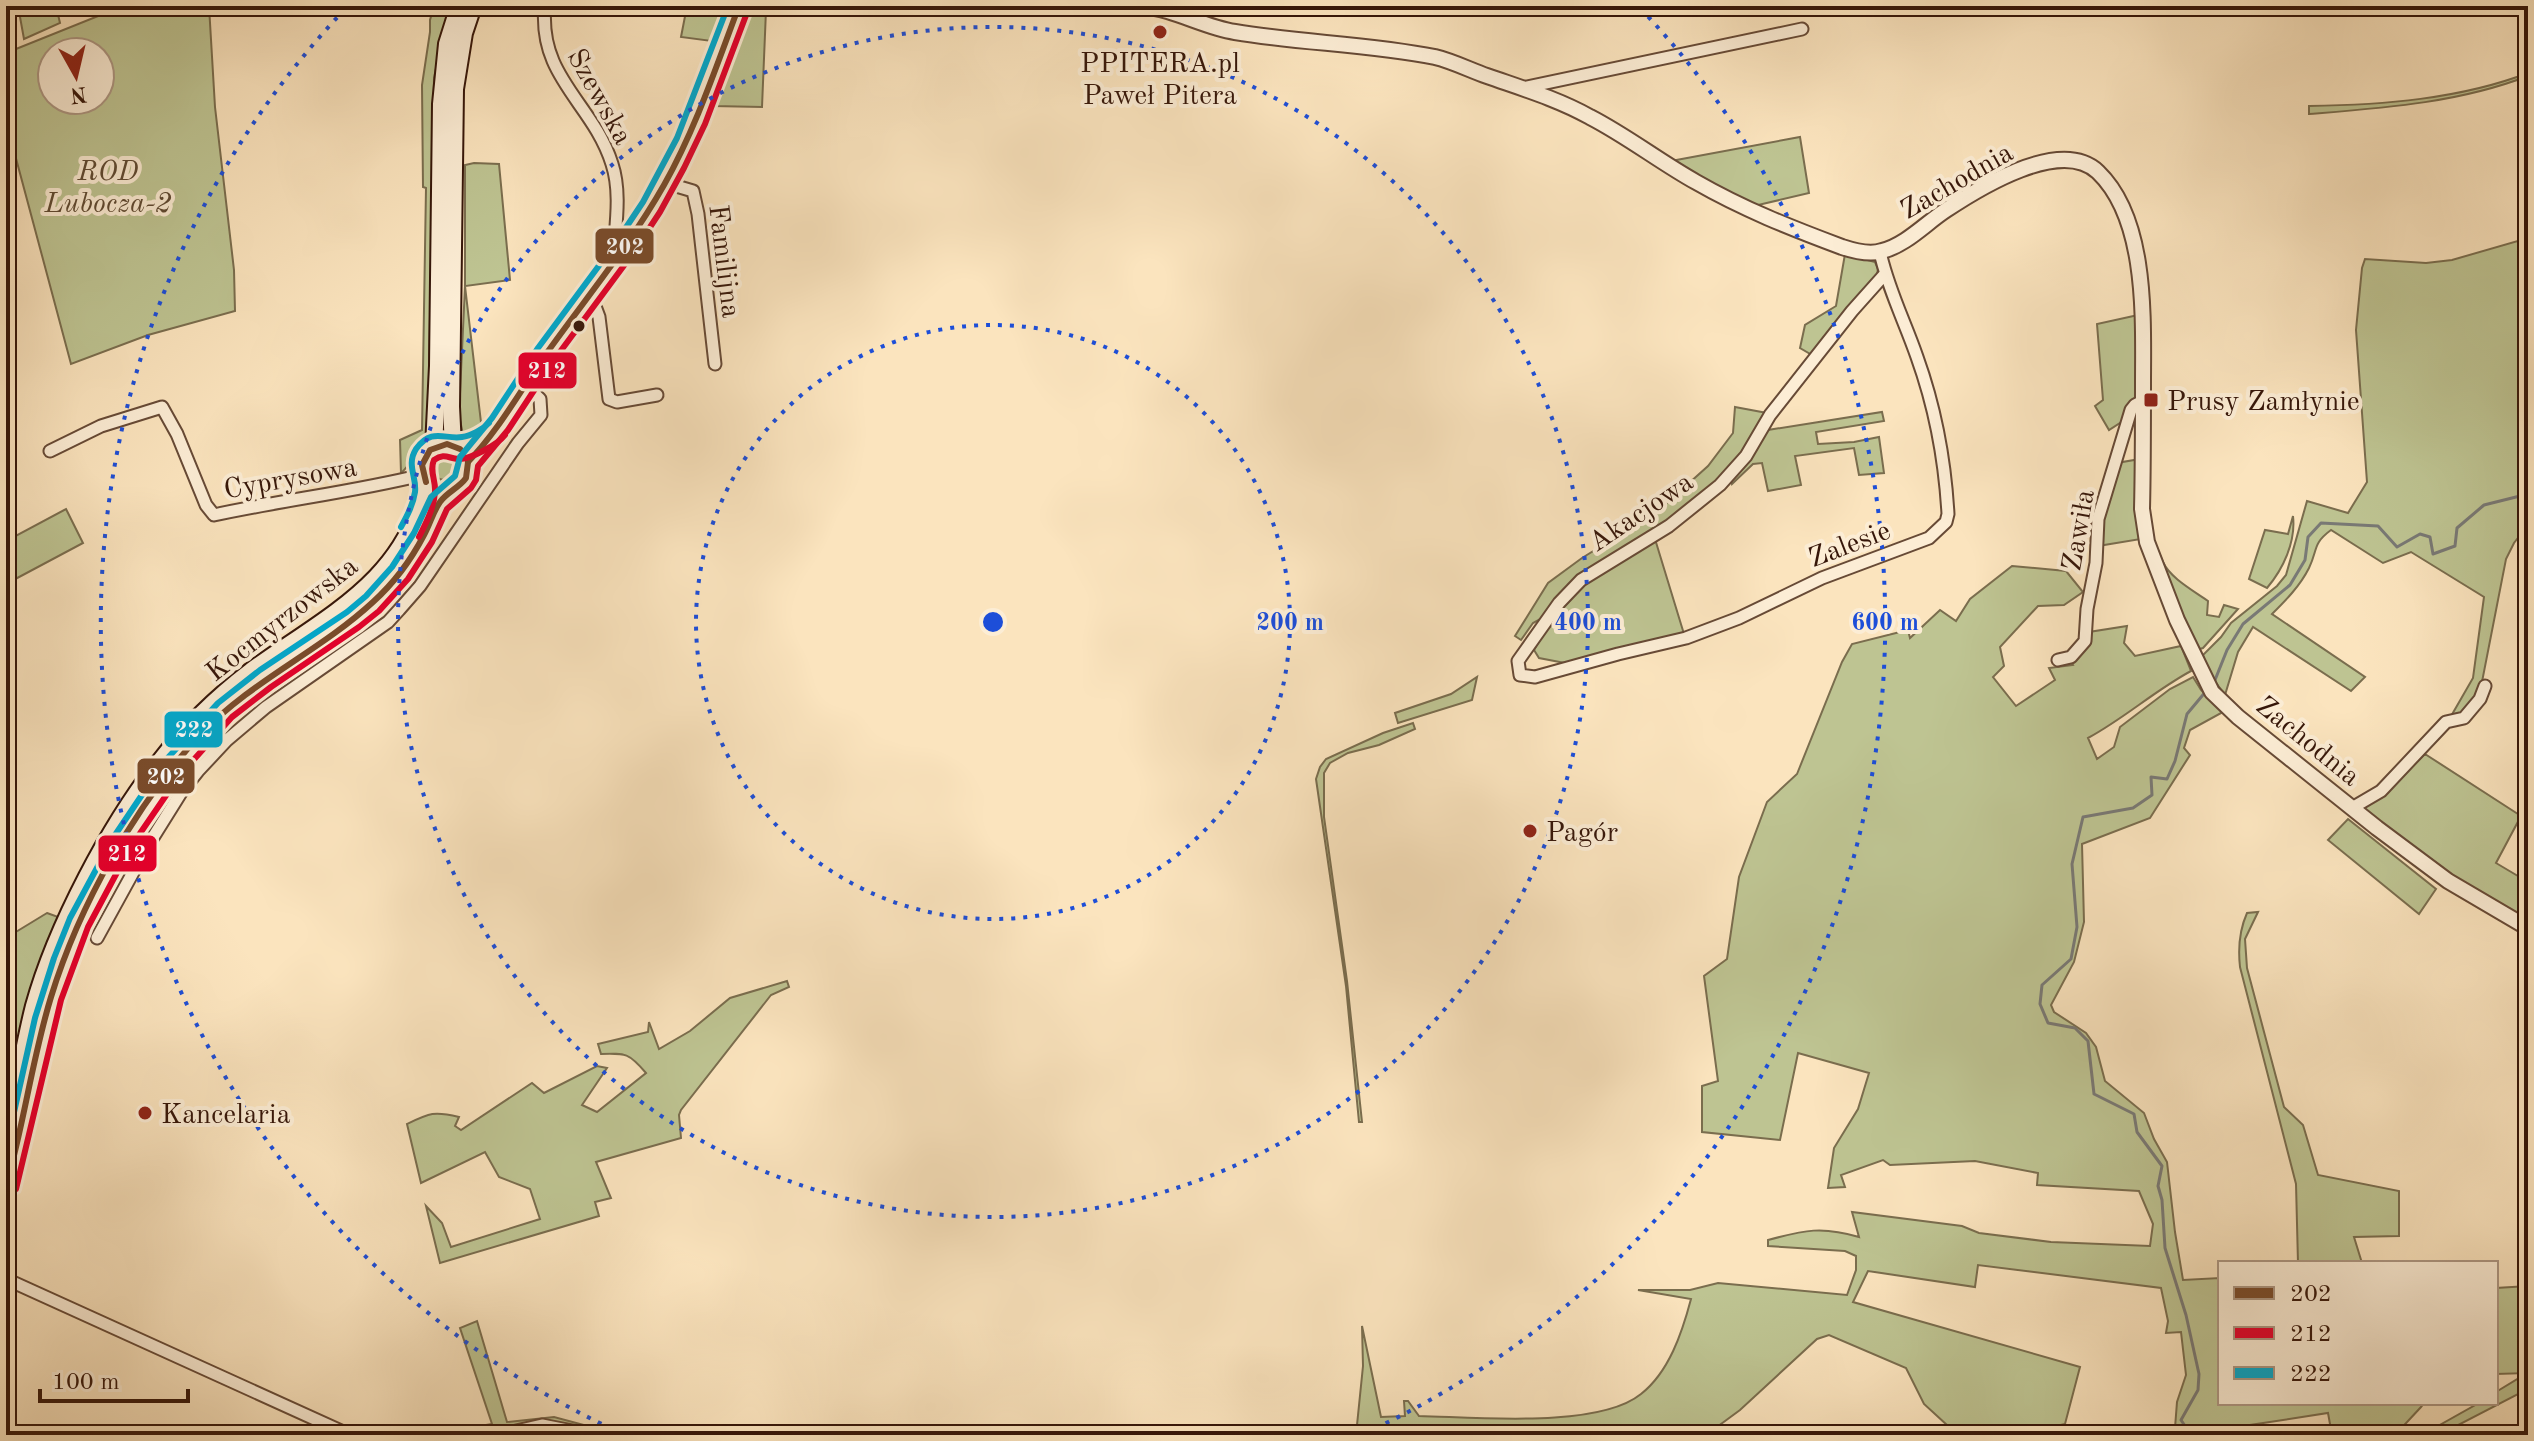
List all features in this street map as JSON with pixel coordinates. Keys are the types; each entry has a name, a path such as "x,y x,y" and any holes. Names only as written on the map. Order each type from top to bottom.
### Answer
{"main road":[{"path":"459,6 447,44 441,104 439,357 434,447 423,458 424,479 436,490 448,492 463,483 469,472 460,452 451,407 455,89 464,33 473,6"},
{"path":"434,447 460,452"},
{"name":"Kocmyrzowska","path":"6,1136 35,1003 52,952 92,869 143,785 181,736 225,692 353,601 386,568 417,518 424,479"},
{"name":"Kocmyrzowska","path":"6,1186 55,984 70,944 93,898 146,805 179,759 223,711 344,624 389,586 418,547 440,500 448,492"}],"street":[{"name":"Szewska","path":"545,6 545,39 552,63 596,131 612,165 617,198 614,251 619,255"},
{"path":"460,452 492,435 666,183 690,133 739,6"},
{"name":"Zachodnia","path":"1142,6 1159,7 1231,31 1437,58 1589,116 1698,183 1768,220 1853,251 1880,252 1897,245 1949,208 2031,166 2064,160 2092,168 2115,196 2132,235 2144,295 2142,509 2147,542 2177,620 2209,686 2238,717 2448,881 2528,928"},
{"path":"1522,88 1802,29"},
{"name":"Familijna","path":"666,183 693,191 715,364"},
{"name":"Zalesie","path":"1520,675 1535,677 1686,638 1739,618 1822,578 1929,538 1946,522 1944,461 1926,384 1885,274 1880,252"},
{"name":"Akacjowa","path":"1520,675 1518,661 1559,603 1581,580 1669,526 1720,485 1746,456 1770,415 1885,274"},
{"path":"586,300 596,309 599,317 609,399 617,402 657,395"},
{"path":"97,938 130,876 182,791 215,751 266,707 388,622 420,586 518,443 541,415 540,399 525,385"},
{"name":"Zawiła","path":"2058,660 2071,657 2085,641 2087,609 2096,563 2098,519 2131,410 2143,401"},
{"name":"Cyprysowa","path":"50,451 101,426 162,407 206,505 214,515 274,502 424,479"},
{"path":"2352,808 2381,791 2446,722 2464,718 2480,699 2485,686"},
{"path":"6,1279 350,1435"},
{"path":"499,1435 542,1425 593,1435"}],"green space":[{"path":"18,6 56,6 60,23 24,39"},
{"name":"ROD Lubocza-2","path":"123,6 209,6 215,107 234,270 235,311 148,335 71,364 6,121 6,53 36,41 36,116 116,116 116,36 48,36"},
{"path":"434,6 452,6 445,24 434,78 428,436 401,473 400,440 422,430 426,188 423,187 422,85"},
{"path":"687,6 733,6 719,42 681,37"},
{"path":"749,6 770,6 766,10 762,107 713,106"},
{"path":"2528,73 2528,76 2502,85 2447,98 2309,114 2309,106 2448,95"},
{"path":"1800,137 1809,193 1754,206 1671,161"},
{"path":"499,164 510,280 465,286 465,165"},
{"path":"2528,238 2528,525 2506,559 2481,687 2475,698 2465,710 2450,718 2473,678 2484,597 2411,552 2383,563 2331,530 2318,543 2301,581 2272,614 2365,677 2351,691 2253,627 2238,652 2225,695 2206,669 2203,655 2231,623 2286,575 2307,501 2348,513 2367,482 2356,330 2365,259 2426,263 2452,260"},
{"path":"1845,254 1875,262 1878,269 1876,280 1812,355 1800,348 1805,325 1836,306"},
{"path":"465,286 482,431 470,437 463,435 459,415"},
{"path":"2138,315 2137,401 2126,419 2109,430 2095,406 2103,400 2097,324"},
{"path":"1735,407 1767,413 1738,458 1717,481 1668,523 1617,552 1546,616 1533,623 1521,640 1515,636 1548,583 1658,511 1708,466 1733,433"},
{"path":"1882,412 1884,421 1816,432 1818,444 1879,437 1884,473 1859,475 1854,448 1795,456 1801,485 1768,491 1762,463 1753,464 1732,484 1731,479 1768,430"},
{"path":"444,458 452,461 455,469 452,477 444,480 436,477 433,469 436,461"},
{"path":"2140,459 2141,539 2098,546 2099,519 2117,463"},
{"path":"66,509 83,543 6,584 6,541"},
{"path":"2293,516 2290,545 2273,581 2267,588 2249,579 2265,530 2288,534"},
{"path":"2151,538 2166,568 2208,601 2207,615 2219,617 2224,605 2238,609 2203,648 2196,650"},
{"path":"1655,539 1684,634 1570,664 1539,658 1534,650 1549,623 1588,580"},
{"path":"2012,566 2066,571 2083,592 2064,605 2038,606 2000,647 2004,666 1993,677 2016,706 2055,680 2049,668 2073,665 2070,659 2089,632 2127,626 2124,643 2135,656 2181,646 2191,671 2088,738 2097,759 2114,747 2120,727 2170,689 2193,677 2223,712 2190,730 2184,748 2190,755 2150,818 2082,844 2084,922 2074,962 2051,1005 2054,1012 2086,1033 2096,1047 2105,1081 2144,1113 2167,1162 2183,1280 2218,1278 2218,1405 2422,1405 2395,1435 2332,1435 2328,1413 2237,1427 2235,1435 2181,1435 2175,1428 2177,1402 2186,1375 2181,1332 2166,1333 2168,1321 2161,1288 1978,1265 1975,1287 1868,1271 1853,1302 2080,1367 2065,1424 2016,1435 1991,1435 1947,1425 1924,1404 1906,1368 1829,1335 1817,1339 1740,1410 1706,1435 1356,1435 1363,1366 1362,1326 1381,1417 1405,1416 1404,1401 1408,1401 1419,1416 1502,1419 1566,1417 1621,1405 1651,1385 1667,1363 1679,1338 1691,1299 1638,1290 1690,1290 1718,1283 1847,1295 1856,1270 1856,1256 1845,1251 1768,1246 1768,1240 1814,1231 1834,1231 1859,1237 1852,1212 1962,1226 1979,1233 2051,1242 2150,1246 2153,1224 2139,1191 2037,1185 2038,1173 1975,1161 1890,1165 1883,1160 1841,1175 1845,1187 1828,1188 1834,1148 1858,1109 1869,1073 1798,1053 1780,1140 1702,1132 1702,1086 1718,1081 1704,976 1727,959 1739,877 1767,802 1797,774 1852,644 1908,630 1910,638 1940,610 1956,621 1970,599"},
{"path":"1477,677 1472,700 1398,723 1395,713 1451,694"},
{"path":"1413,723 1415,729 1379,745 1348,753 1330,763 1324,773 1324,817 1347,981 1362,1122 1359,1122 1346,986 1316,779 1326,759"},
{"path":"2425,754 2521,816 2496,863 2528,882 2528,922 2450,876 2364,810 2368,803 2402,777"},
{"path":"2348,819 2436,889 2419,914 2328,840"},
{"path":"2258,912 2245,939 2247,968 2284,1107 2303,1125 2318,1175 2399,1191 2399,1236 2354,1237 2361,1261 2298,1261 2296,1184 2240,967 2240,940 2247,913"},
{"path":"47,913 61,918 35,974 6,1114 6,1037 16,972 6,965 6,938"},
{"path":"787,981 789,987 771,995 681,1110 681,1138 596,1162 611,1198 595,1202 599,1216 440,1263 426,1206 442,1223 451,1247 540,1219 530,1189 499,1177 485,1152 421,1183 407,1124 427,1115 444,1114 459,1117 455,1126 461,1130 532,1083 544,1093 597,1066 607,1068 582,1105 597,1112 646,1073 626,1056 601,1054 598,1044 648,1032 649,1022 659,1049 690,1031 730,998"},
{"path":"2528,1286 2528,1389 2498,1405 2498,1391 2527,1373 2498,1374 2498,1288"},
{"path":"477,1321 507,1422 554,1417 621,1435 604,1435 560,1425 486,1435 426,1435 492,1424 460,1328"},
{"path":"2475,1405 2497,1405 2439,1435 2422,1435"}],"waterway":[{"path":"539,348 572,302"},
{"path":"2213,685 2227,650 2243,624 2290,585 2305,560 2308,537 2321,523 2378,526 2397,547 2420,534 2430,537 2433,554 2455,546 2457,528 2484,505 2528,494"},
{"path":"2191,1435 2181,1420 2198,1390 2199,1374 2186,1315 2165,1248 2162,1200 2158,1186 2162,1166 2137,1132 2134,1114 2094,1094 2088,1041 2075,1028 2048,1023 2040,1004 2042,985 2071,959 2077,927 2072,864 2083,817 2133,808 2152,795 2151,777 2167,779 2187,714 2207,690"},
{"path":"2207,1435 2216,1432 2229,1435"}],"transit line":[{"name":"222","path":"6,1148 35,1018 54,958 70,918 113,838 164,762 218,703 260,670 347,612 392,567 414,533 431,497 455,476 460,457 492,418 538,348 643,202 677,138 728,6"},
{"name":"202","path":"468,462 499,424 651,207 696,119 739,6"},
{"name":"212","path":"16,1189 61,1000 88,927 130,848 180,775 232,717 359,627 379,611 408,579 432,542 447,509 471,488 478,466 508,430 660,212 705,124 748,10"},
{"name":"222","path":"401,527 415,492 412,460 416,449 433,436 465,436 489,423"},
{"name":"212","path":"419,537 434,498 434,460 443,456 458,459 469,457 490,447 505,435"},
{"name":"202","path":"426,482 422,465 430,450 447,444 460,449"},
{"name":"202","path":"6,1186 44,1020 63,962 93,893 132,825 176,763 220,716 352,620 388,587 414,553 440,502 466,478 468,462"}],"place":[{"name":"PPITERA.pl Paweł Pitera","path":"1160,32"},
{"name":"Prusy Zamłynie","path":"2151,400"},
{"name":"Pagór","path":"1530,831"},
{"name":"Kancelaria","path":"145,1113"}]}
